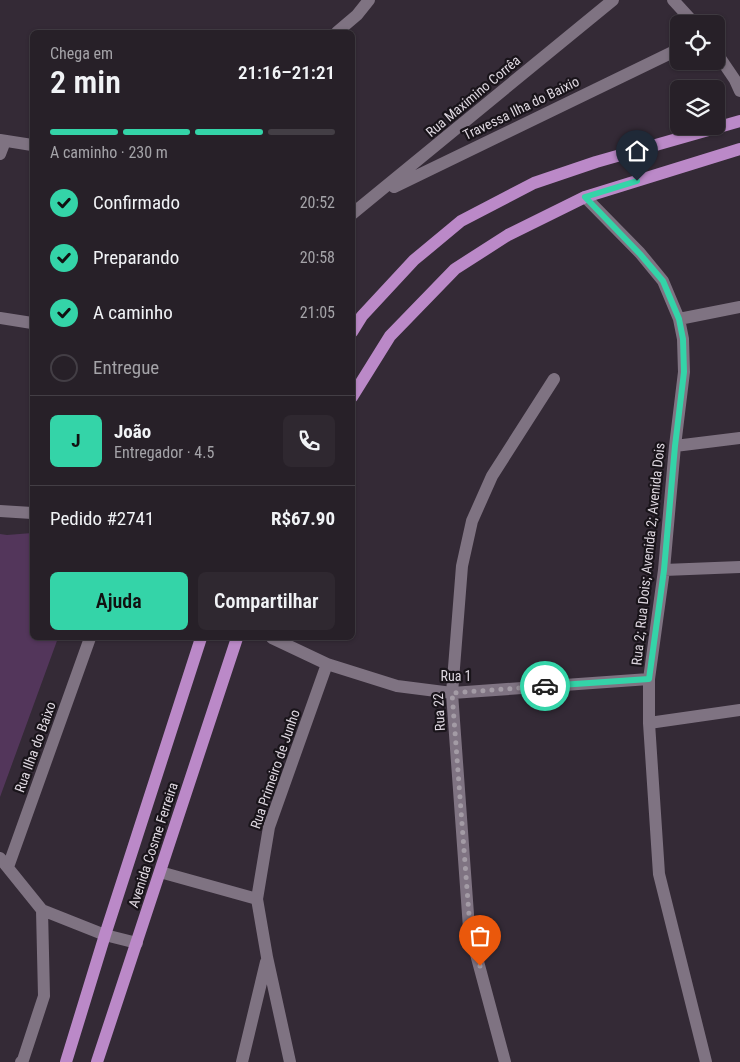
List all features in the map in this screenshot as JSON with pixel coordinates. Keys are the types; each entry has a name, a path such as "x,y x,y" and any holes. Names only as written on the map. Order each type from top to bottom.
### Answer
{"main road":[{"path":"355,327 362,316 414,260 461,220 534,183 596,162 740,121"},
{"path":"355,393 390,336 455,269 508,235 585,197 740,149"},
{"name":"Avenida Cosme Ferreira","path":"66,1062 105,935 201,640"},
{"name":"Avenida Cosme Ferreira","path":"97,1062 236,640"}],"street":[{"path":"340,30 370,0"},
{"name":"Rua Maximino Corrêa","path":"355,212 613,0"},
{"path":"673,0 687,15"},
{"name":"Travessa Ilha do Baixio","path":"376,195 670,53"},
{"path":"725,64 738,82"},
{"path":"0,154 2,141 30,145"},
{"name":"Rua 2; Rua Dois; Avenida 2; Avenida Dois","path":"585,197 640,254 663,281 679,319 683,339 684,372 675,446 664,570 649,679 648,723 659,874 706,1062"},
{"path":"679,319 740,307"},
{"path":"0,318 30,323"},
{"name":"Rua 22","path":"505,1062 470,928 452,693 462,566 472,521 492,476 554,379"},
{"path":"675,446 740,438"},
{"path":"0,511 30,513"},
{"path":"664,570 740,567"},
{"name":"Rua Ilha do Baixo","path":"4,863 89,640"},
{"name":"Rua 1","path":"276,640 327,664 396,686 452,693 649,679"},
{"name":"Rua Primeiro de Junho","path":"290,1062 267,957 257,899 269,827 327,664"},
{"path":"648,723 740,710"},
{"path":"4,863 42,910 105,935 137,943"},
{"path":"160,872 257,899"},
{"path":"24,1061 44,996 42,910"},
{"path":"242,1062 267,957"}],"shaded area":[{"path":"30,533 30,640 57,640 0,797 0,534"}],"way so far":[{"path":"480,966 470,928 452,693 545,686"}],"route":[{"path":"545,686 649,679 664,570 675,446 684,372 683,339 679,319 663,281 640,254 585,197 637,181"}]}
